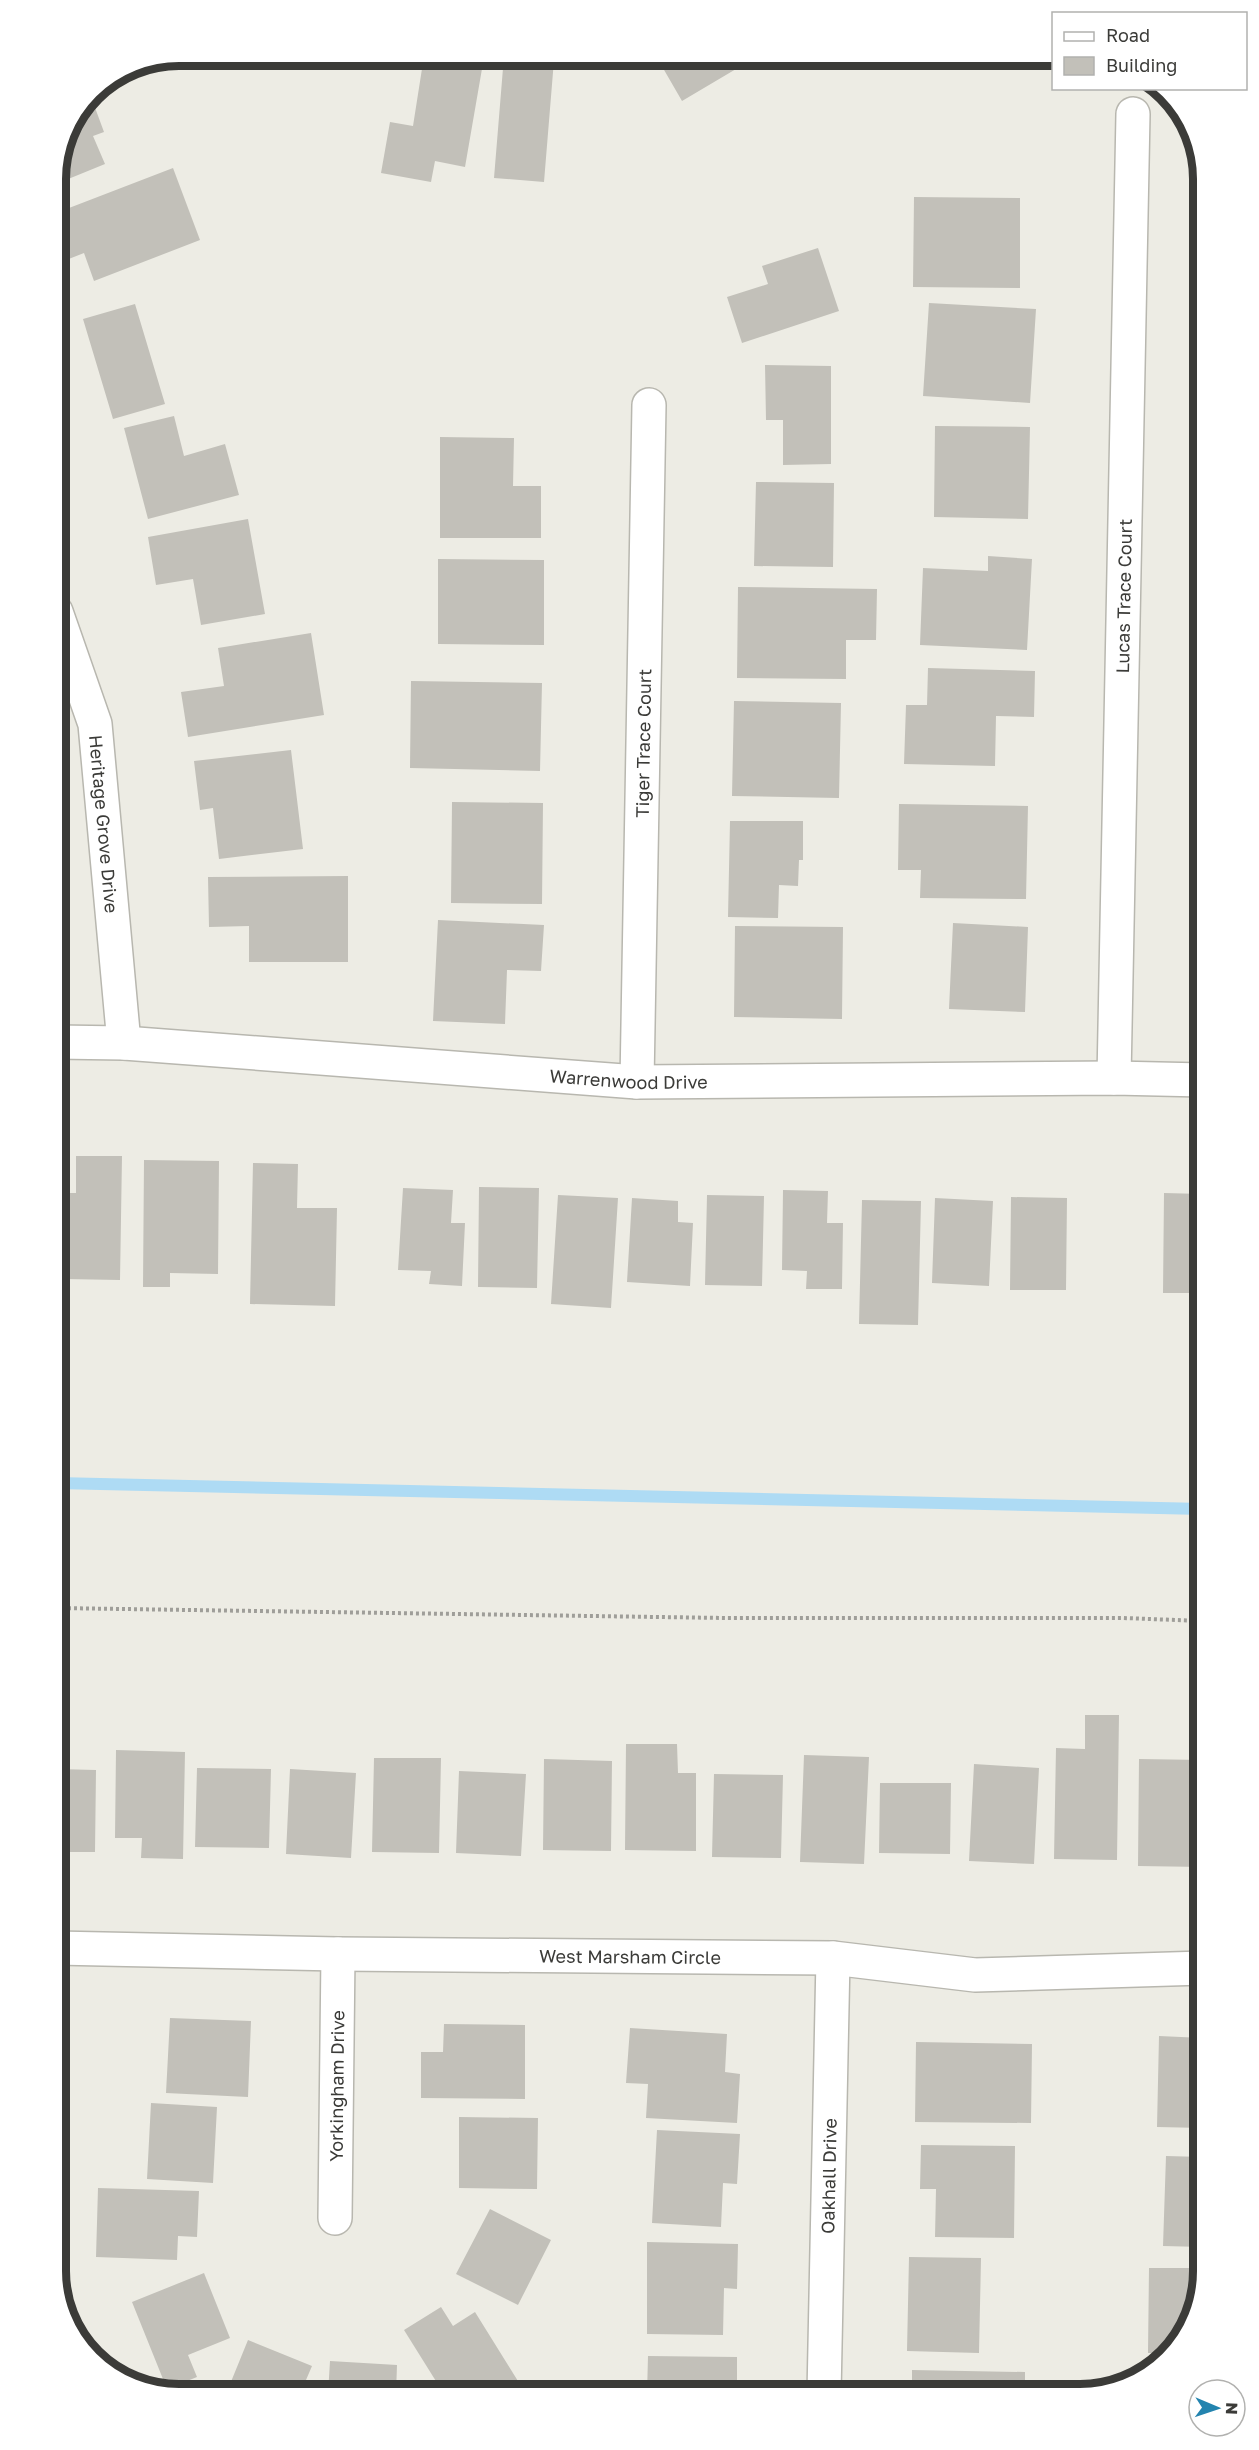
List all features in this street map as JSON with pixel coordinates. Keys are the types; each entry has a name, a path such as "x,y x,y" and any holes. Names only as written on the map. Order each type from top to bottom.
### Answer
{"street":[{"name":"Lucas Trace Court","path":"1114,1078 1133,114"},
{"name":"Tiger Trace Court","path":"637,1082 650,405"},
{"name":"Heritage Grove Drive","path":"66,641 95,724 124,1043"},
{"name":"Warrenwood Drive","path":"66,1042 124,1043 637,1082 1114,1078 1193,1080"},
{"name":"West Marsham Circle","path":"66,1948 338,1954 833,1958 975,1975 1193,1968"},
{"name":"Yorkingham Drive","path":"335,2218 338,1954"},
{"name":"Oakhall Drive","path":"824,2384 833,1958"}],"path":[{"path":"66,1608 724,1618 1111,1618 1193,1621"}],"building":[{"path":"422,66 482,66 465,167 435,161 431,182 381,173 390,122 413,126"},
{"path":"503,66 554,66 544,182 494,178"},
{"path":"662,66 741,66 682,101"},
{"path":"94,104 104,132 93,136 105,164 66,180 72,142"},
{"path":"173,168 200,240 94,281 84,253 66,260 66,209"},
{"path":"914,197 1020,198 1020,288 913,287"},
{"path":"818,248 839,311 742,343 727,297 768,284 762,266"},
{"path":"929,303 1036,309 1030,403 923,396"},
{"path":"135,304 165,404 113,419 83,319"},
{"path":"765,365 831,366 831,464 783,465 783,420 766,420"},
{"path":"174,416 184,456 225,444 239,495 148,519 124,428"},
{"path":"935,426 1030,427 1028,519 934,517"},
{"path":"440,437 514,438 513,486 541,486 541,538 440,538"},
{"path":"756,482 834,483 833,567 754,566"},
{"path":"248,519 265,614 201,625 193,579 156,585 148,537"},
{"path":"988,556 1032,559 1027,650 920,645 923,568 988,571"},
{"path":"438,559 544,560 544,645 438,644"},
{"path":"738,587 877,589 876,640 846,640 846,679 737,678"},
{"path":"311,633 324,715 188,737 181,692 224,686 218,648"},
{"path":"928,668 1035,671 1034,717 996,716 995,766 904,764 906,705 927,705"},
{"path":"411,681 542,683 540,771 410,768"},
{"path":"734,701 841,703 839,798 732,796"},
{"path":"291,750 303,849 219,859 213,808 200,810 194,761"},
{"path":"452,802 543,803 542,904 451,903"},
{"path":"899,804 1028,806 1026,899 920,898 921,870 898,870"},
{"path":"730,821 803,821 803,860 799,860 798,886 779,885 778,918 728,917"},
{"path":"348,876 348,962 249,962 249,926 209,927 208,877"},
{"path":"438,920 544,925 541,971 507,970 505,1024 433,1021"},
{"path":"953,923 1028,927 1025,1012 949,1009"},
{"path":"735,926 843,927 842,1019 734,1017"},
{"path":"76,1156 122,1156 120,1280 66,1279 66,1193 76,1193"},
{"path":"144,1160 219,1161 218,1274 170,1273 170,1287 143,1287"},
{"path":"253,1163 298,1164 297,1208 337,1208 335,1306 250,1304"},
{"path":"479,1187 539,1188 537,1288 478,1287"},
{"path":"403,1188 453,1190 451,1223 465,1223 462,1286 429,1284 431,1271 398,1270"},
{"path":"783,1190 828,1191 827,1223 843,1223 842,1289 806,1289 807,1271 782,1270"},
{"path":"1164,1193 1193,1194 1193,1293 1163,1293"},
{"path":"558,1195 618,1198 611,1308 551,1304"},
{"path":"707,1195 764,1196 762,1286 705,1285"},
{"path":"1011,1197 1067,1198 1066,1290 1010,1290"},
{"path":"632,1198 678,1201 678,1222 693,1223 690,1286 627,1282"},
{"path":"935,1198 993,1201 989,1286 932,1283"},
{"path":"862,1200 921,1201 918,1325 859,1324"},
{"path":"1085,1715 1119,1715 1117,1860 1054,1859 1056,1748 1085,1749"},
{"path":"626,1744 677,1744 678,1773 696,1773 696,1851 625,1850"},
{"path":"116,1750 185,1752 183,1859 141,1858 142,1838 115,1838"},
{"path":"804,1755 869,1757 864,1864 800,1862"},
{"path":"374,1758 441,1758 439,1853 372,1852"},
{"path":"544,1759 612,1761 611,1851 543,1850"},
{"path":"1139,1759 1193,1760 1193,1867 1138,1866"},
{"path":"974,1764 1039,1768 1034,1864 969,1861"},
{"path":"197,1768 271,1769 269,1848 195,1847"},
{"path":"66,1769 96,1770 95,1852 66,1852"},
{"path":"290,1769 356,1773 351,1858 286,1854"},
{"path":"459,1771 526,1774 521,1856 456,1853"},
{"path":"714,1774 783,1775 781,1858 712,1857"},
{"path":"880,1783 951,1783 950,1854 879,1853"},
{"path":"170,2018 251,2021 248,2097 166,2093"},
{"path":"444,2024 525,2025 525,2099 421,2098 421,2052 443,2052"},
{"path":"630,2028 727,2034 725,2072 740,2074 737,2123 646,2118 648,2084 626,2083"},
{"path":"1159,2036 1193,2038 1193,2128 1157,2127"},
{"path":"916,2042 1032,2044 1031,2123 915,2122"},
{"path":"151,2103 217,2107 213,2183 147,2179"},
{"path":"459,2117 538,2118 537,2189 459,2188"},
{"path":"657,2130 740,2134 737,2184 723,2183 721,2227 652,2223"},
{"path":"921,2145 1015,2146 1014,2238 935,2237 936,2189 920,2189"},
{"path":"1166,2156 1193,2157 1193,2247 1163,2246"},
{"path":"98,2188 199,2191 197,2237 178,2236 177,2260 96,2257"},
{"path":"490,2209 551,2240 518,2305 456,2274"},
{"path":"647,2242 738,2244 737,2289 724,2288 723,2335 647,2334"},
{"path":"909,2257 981,2258 979,2353 907,2351"},
{"path":"1149,2268 1193,2268 1189,2300 1181,2321 1174,2334 1158,2353 1148,2353"},
{"path":"204,2273 230,2338 188,2355 197,2377 180,2384 165,2383 132,2302"},
{"path":"441,2307 453,2326 475,2312 520,2384 438,2384 404,2330"},
{"path":"248,2340 312,2366 304,2384 230,2384"},
{"path":"648,2356 737,2357 737,2384 647,2384"},
{"path":"330,2361 397,2365 396,2384 329,2384"},
{"path":"912,2370 1025,2372 1025,2384 912,2384"}],"waterway":[{"path":"66,1483 1193,1509"}]}
